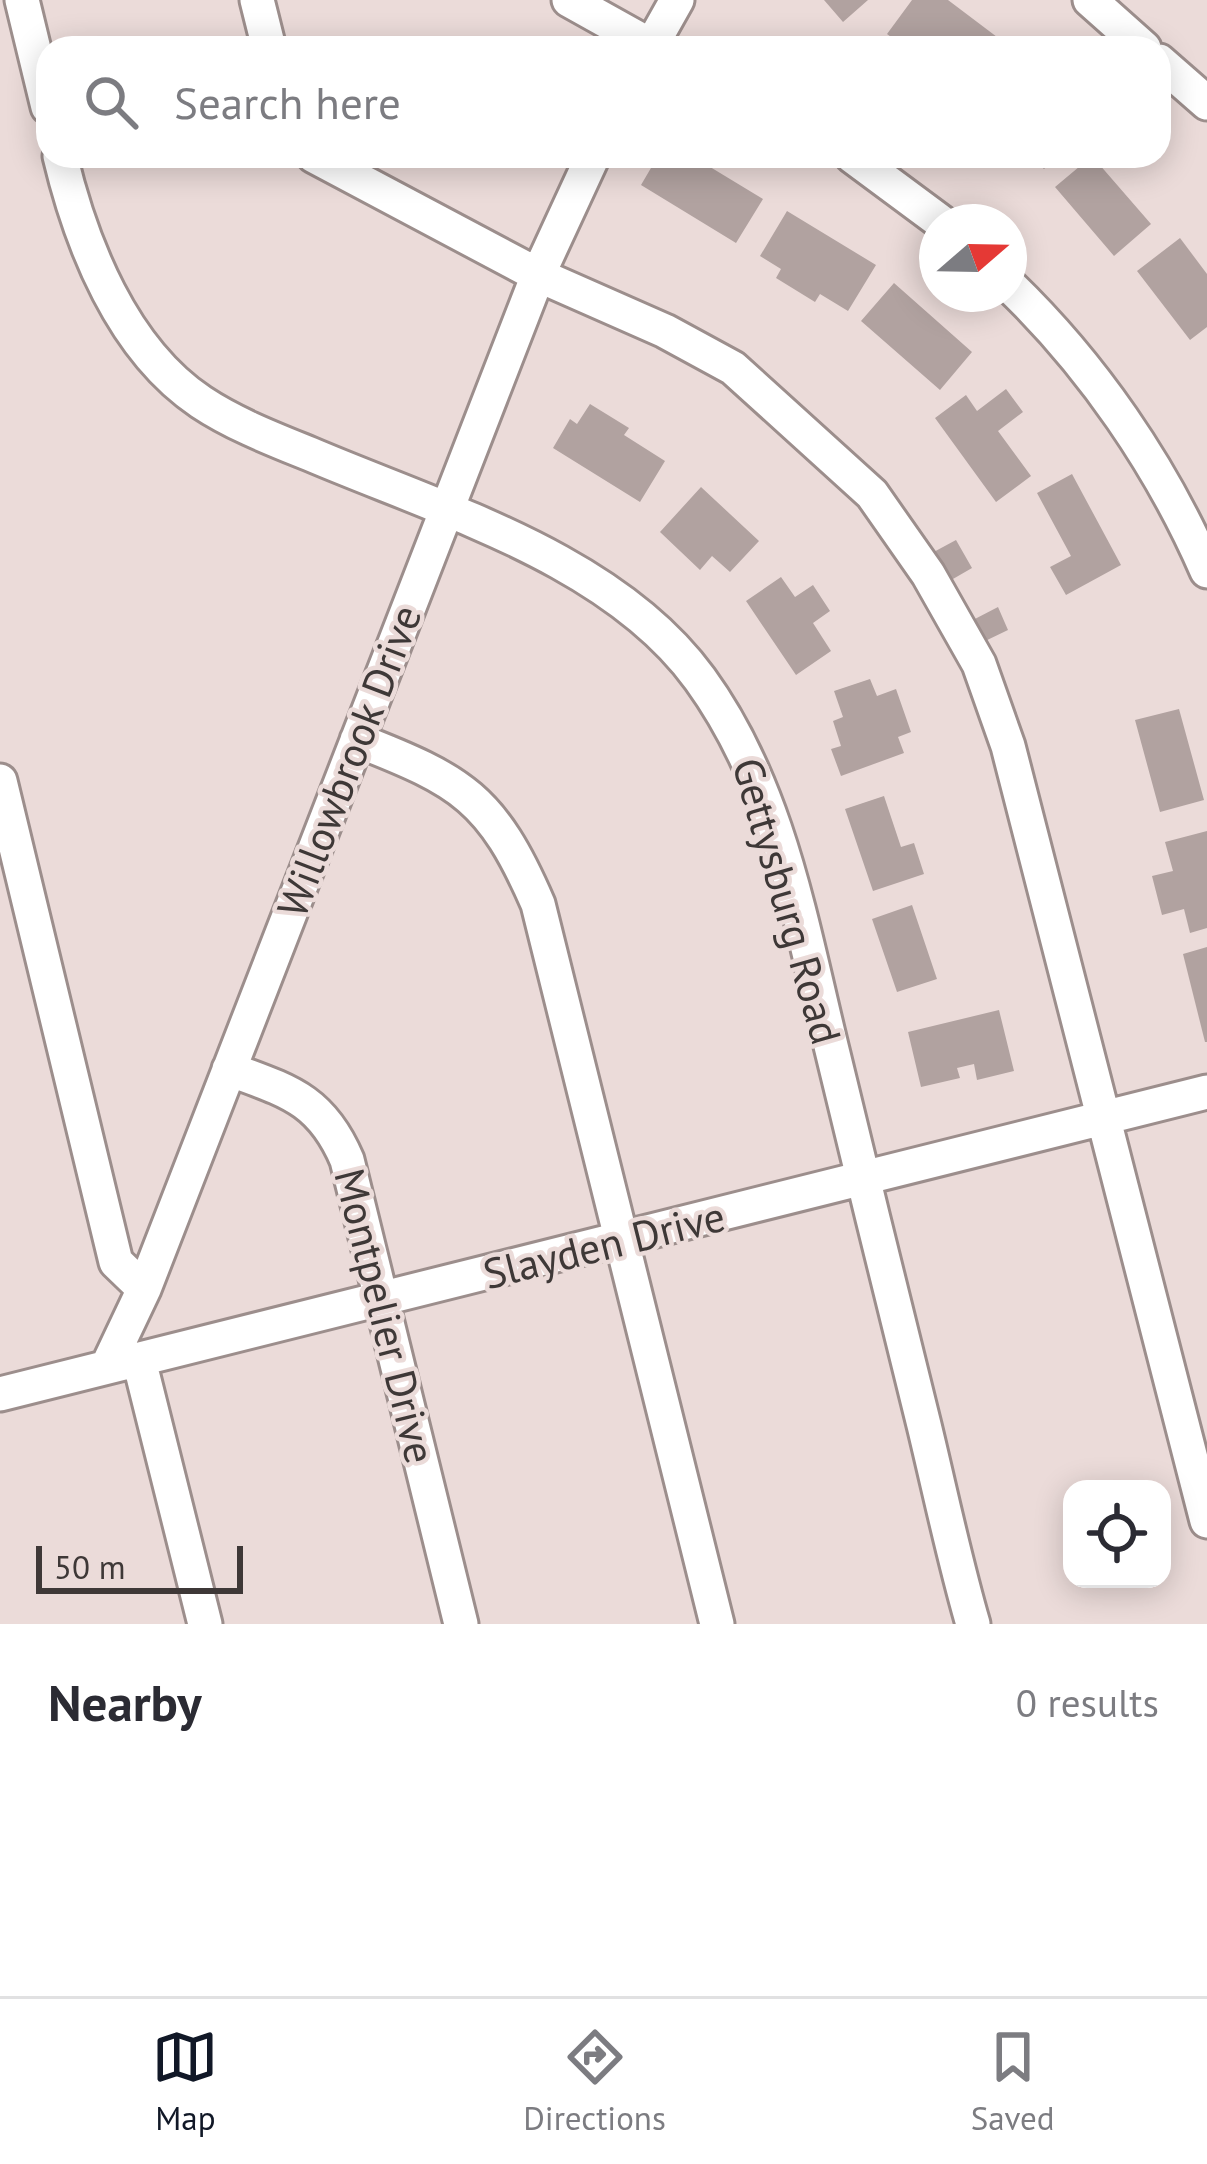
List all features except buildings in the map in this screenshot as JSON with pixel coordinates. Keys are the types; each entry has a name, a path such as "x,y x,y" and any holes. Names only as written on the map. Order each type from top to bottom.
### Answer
{"street":[{"path":"22,0 36,58"},
{"path":"257,0 266,36"},
{"path":"569,0 633,36"},
{"path":"658,36 677,0"},
{"path":"1090,0 1130,36"},
{"path":"1171,72 1207,104"},
{"name":"Gettysburg Road","path":"63,168 98,270 136,334 198,400 251,430 549,555 612,594 656,631 695,673 732,724 758,776 774,824 973,1624"},
{"path":"337,168 538,275 733,368 872,494 928,574 979,664 1008,746 1207,1521"},
{"name":"Willowbrook Drive","path":"123,1363 144,1289 356,740 538,275 587,168"},
{"path":"868,168 919,206"},
{"path":"1027,302 1101,389 1155,470 1207,571"},
{"path":"356,740 456,786 489,813 514,848 538,904 717,1624"},
{"path":"0,781 116,1262 144,1289"},
{"name":"Montpelier Drive","path":"229,1069 307,1101 338,1138 461,1624"},
{"name":"Slayden Drive","path":"0,1394 1207,1092"},
{"path":"123,1363 206,1624"}]}
